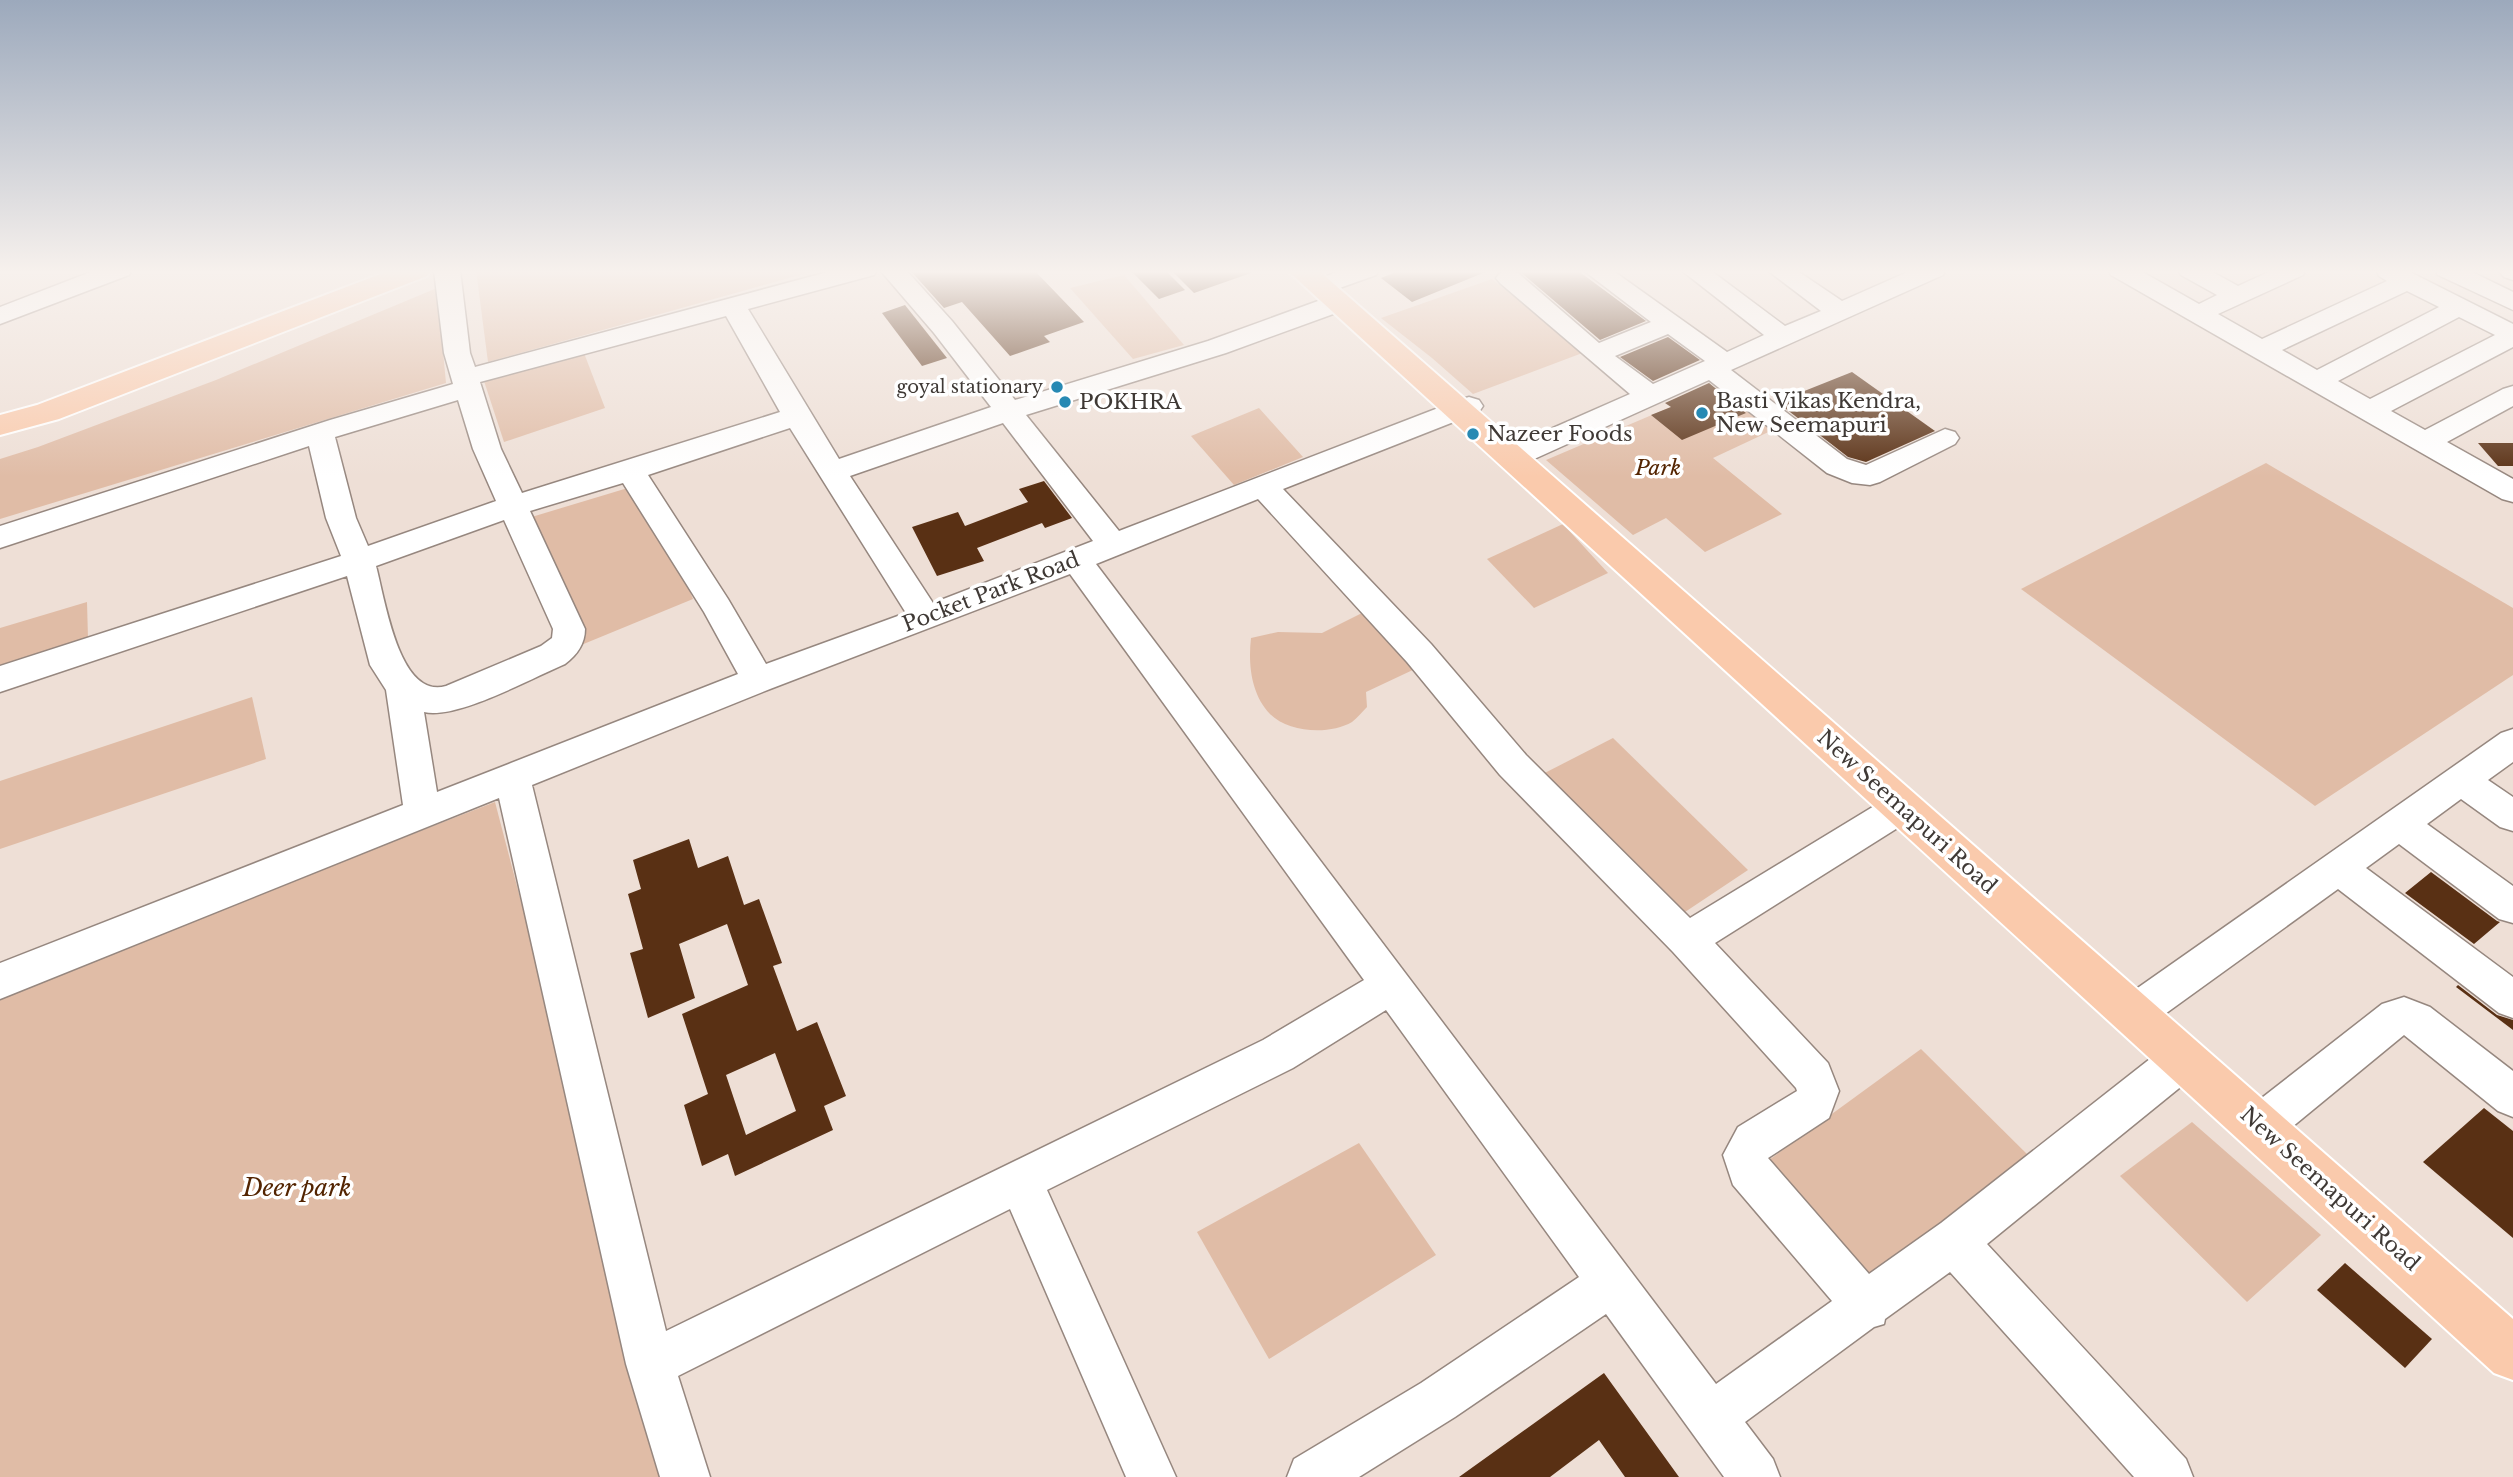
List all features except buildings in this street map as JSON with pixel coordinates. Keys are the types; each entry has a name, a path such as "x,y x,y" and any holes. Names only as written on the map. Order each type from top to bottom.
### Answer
{"main road":[{"path":"0,405 97,373 182,339"},
{"path":"0,425 48,412 228,339"},
{"name":"New Seemapuri Road","path":"1385,339 1902,807 2513,1334"},
{"name":"New Seemapuri Road","path":"1463,408 1522,453 2075,944 2184,1058 2266,1122 2513,1354"}],"street":[{"path":"403,688 436,702 455,697 554,655 563,648 569,638 569,629 487,449 457,354 455,339"},
{"path":"0,537 467,383 622,339"},
{"path":"752,339 797,416 926,618"},
{"path":"952,339 1113,545"},
{"path":"833,472 1008,411 1217,347 1230,339"},
{"path":"1579,339 1650,396"},
{"path":"1596,354 1633,339"},
{"path":"1687,339 1837,466 1852,473 1870,475 1945,438"},
{"path":"1522,453 1779,339"},
{"path":"2241,339 2513,492"},
{"path":"2261,350 2281,339"},
{"path":"2317,381 2398,339"},
{"path":"2370,411 2506,339"},
{"path":"2425,442 2513,395"},
{"name":"Pocket Park Road","path":"0,981 758,680 926,618 1463,408"},
{"path":"0,679 359,561 512,506 630,471 797,416"},
{"path":"320,433 341,518 359,561 387,665 403,688 423,814"},
{"path":"630,471 717,607 758,680"},
{"path":"1263,486 1419,653 1513,765 1687,940 1813,1077 1818,1091 1814,1104 1753,1142 1745,1155 1749,1170 1867,1307"},
{"path":"1076,559 1755,1477"},
{"path":"2138,1010 2513,743"},
{"path":"513,779 650,1364 685,1477"},
{"path":"2461,780 2513,816"},
{"path":"1687,940 1902,807"},
{"path":"2399,824 2513,906"},
{"path":"2338,868 2513,1000"},
{"path":"650,1364 1278,1054 1391,985"},
{"path":"2266,1122 2396,1017 2404,1015 2416,1020 2513,1097"},
{"path":"1711,1418 1867,1307 2184,1058"},
{"path":"1021,1182 1151,1477"},
{"path":"1953,1241 2168,1477"},
{"path":"1312,1477 1438,1400 1611,1283"}],"green space":[{"path":"315,339 442,339 446,383 0,519 0,459 216,380"},
{"path":"485,339 571,339 488,362"},
{"path":"1115,339 1179,339 1184,345 1133,359"},
{"path":"1408,339 1568,339 1585,352 1473,394"},
{"path":"584,353 605,408 504,442 484,381"},
{"name":"Park","path":"1720,386 1777,428 1713,458 1782,514 1705,552 1666,518 1633,535 1546,460"},
{"path":"1259,408 1303,457 1234,485 1191,436"},
{"path":"2266,463 2513,608 2513,675 2315,806 2021,589"},
{"path":"641,484 669,539 693,599 569,650 525,519"},
{"path":"1563,524 1608,573 1534,608 1487,559"},
{"path":"87,602 88,639 0,667 0,628"},
{"path":"1364,612 1417,668 1366,692 1367,707 1352,722 1343,726 1310,730 1288,725 1270,714 1259,697 1252,678 1251,638 1278,632 1322,633"},
{"path":"252,697 266,759 0,849 0,781"},
{"path":"1613,738 1748,870 1667,924 1533,779"},
{"name":"Deer park","path":"495,802 671,1477 0,1477 0,994"},
{"path":"1921,1049 2047,1174 1882,1304 1747,1176"},
{"path":"2192,1122 2321,1235 2247,1302 2120,1176"},
{"path":"1359,1143 1436,1255 1269,1359 1197,1232"}],"place":[{"name":"goyal stationary","path":"1057,387"},
{"name":"POKHRA","path":"1065,402"},
{"name":"Basti Vikas Kendra, New Seemapuri","path":"1702,413"},
{"name":"Nazeer Foods","path":"1473,434"}]}
